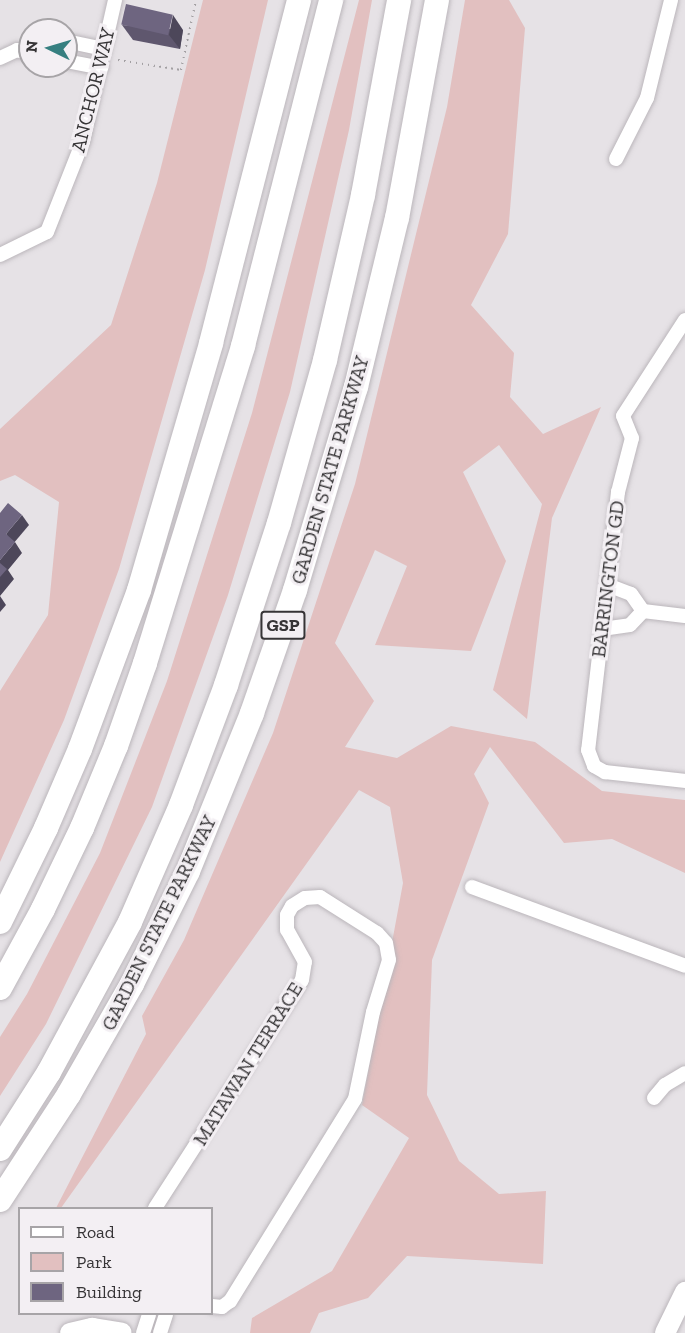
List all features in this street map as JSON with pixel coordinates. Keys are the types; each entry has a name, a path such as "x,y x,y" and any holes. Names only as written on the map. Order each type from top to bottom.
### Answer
{"highway":[{"path":"0,922 71,770 139,590 211,343 299,0"},
{"path":"0,988 43,909 82,828 116,746 145,663 243,346 332,0"},
{"name":"GARDEN STATE PARKWAY","path":"0,1149 54,1063 125,931 181,806 226,686 279,523 325,360 363,195 399,0"},
{"name":"GARDEN STATE PARKWAY","path":"0,1200 69,1094 132,984 188,871 252,713 298,579 356,387 397,218 437,0"}],"street":[{"name":"ANCHOR WAY","path":"0,255 46,232 83,141 115,0"},
{"path":"615,159 647,98 671,0"},
{"path":"78,44 104,49"},
{"path":"0,58 18,53"},
{"path":"78,63 101,68"},
{"name":"BARRINGTON GD","path":"685,320 623,416 632,438 618,492 588,750 590,761 605,772 685,781"},
{"path":"607,585 630,594 643,611 685,616"},
{"path":"602,629 630,625 643,611"},
{"path":"472,887 685,966"},
{"name":"MATAWAN TERRACE","path":"156,1207 306,972 305,962 290,937 286,923 292,906 305,898 320,897 376,933 386,943 389,960 373,1012 355,1099 230,1301 222,1307 213,1306"},
{"path":"654,1098 665,1085 685,1073"},
{"path":"666,1333 685,1292"},
{"path":"143,1333 149,1315"},
{"path":"160,1333 166,1315"},
{"path":"70,1333 92,1329 122,1333"}],"path":[{"path":"118,60 181,70 195,0"}],"green space":[{"path":"203,0 268,0 205,270 119,569 64,720 0,862 0,691 48,615 59,502 15,475 0,481 0,429 111,325 157,183"},
{"path":"359,0 372,0 349,130 290,392 228,595 152,807 46,1024 0,1096 0,1037 27,994 100,853 167,681 252,413"},
{"path":"465,0 509,0 525,28 508,234 471,305 514,353 510,397 543,434 601,407 552,518 527,719 493,690 542,504 499,445 463,472 506,561 471,651 375,645 407,566 375,550 335,643 374,701 345,747 397,758 451,726 535,742 602,791 685,800 685,873 612,839 564,843 490,747 474,774 489,803 432,960 427,1095 459,1161 499,1194 546,1191 543,1264 407,1256 368,1298 319,1313 310,1333 250,1333 252,1318 332,1271 409,1138 362,1105 403,883 390,807 359,790 62,1207 57,1207 146,1034 142,1016 184,940 273,733 355,484 447,107"}],"building":[{"path":"126,4 173,15 168,35 121,24"},
{"path":"8,503 22,515 6,534 15,542 0,560 0,513"},
{"path":"0,563 7,569 0,577"}]}
